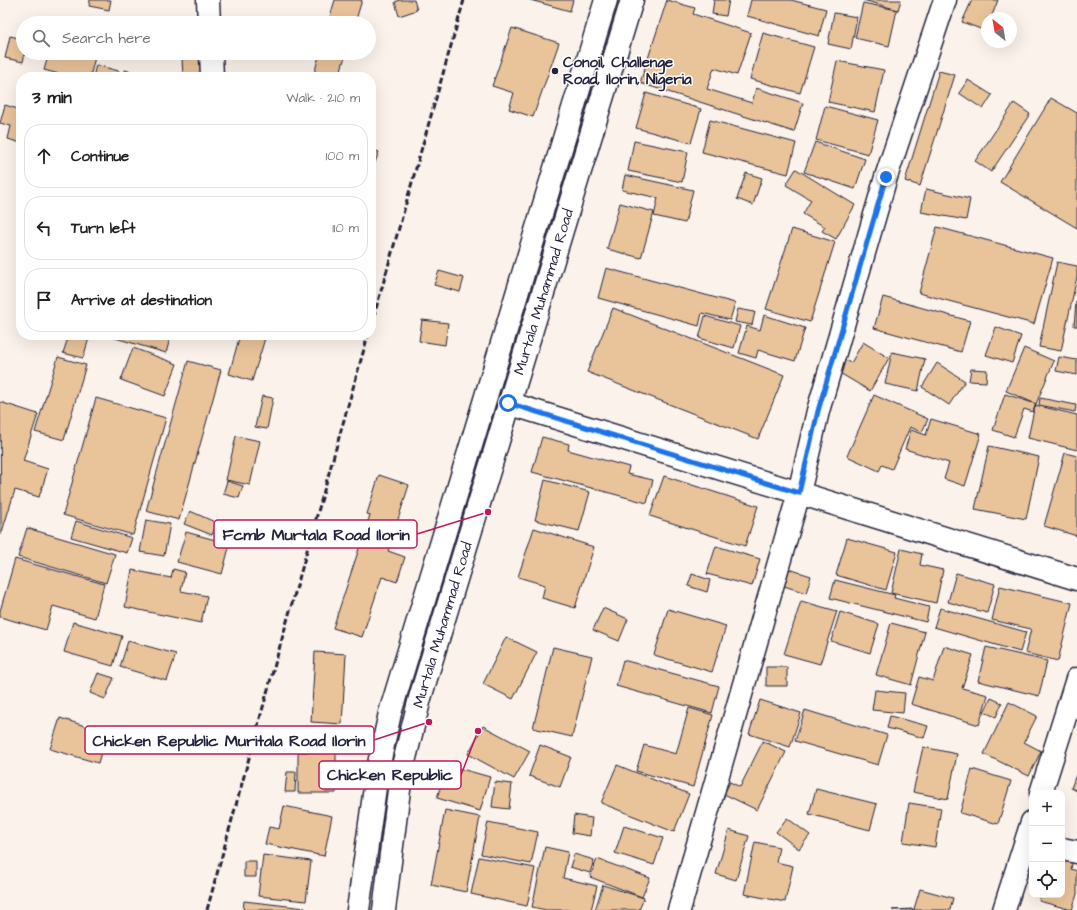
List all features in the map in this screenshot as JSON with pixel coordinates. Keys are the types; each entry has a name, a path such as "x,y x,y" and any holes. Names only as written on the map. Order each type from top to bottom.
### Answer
{"main road":[{"path":"208,0 209,16"},
{"name":"Murtala Muhammad Road","path":"358,910 377,773 390,713 606,0"},
{"name":"Murtala Muhammad Road","path":"384,910 401,774 420,698 508,403 632,0"},
{"path":"679,910 799,493 818,411 884,185 944,0"},
{"path":"211,60 212,72"},
{"path":"508,403 1077,579"},
{"path":"1042,790 1077,679"},
{"path":"1004,910 1029,838"},
{"path":"1065,850 1077,852"}],"building":[{"path":"90,0 111,0 109,10 89,6"},
{"path":"335,0 362,0 357,16 330,16"},
{"path":"400,0 414,0 417,10 399,16 395,2"},
{"path":"530,0 573,0 570,11"},
{"path":"667,0 695,8 693,14 751,33 737,75 714,68 707,89 752,103 756,88 803,103 794,132 640,83"},
{"path":"714,0 729,0 726,16 712,14"},
{"path":"751,0 791,0 826,9 819,36 747,16"},
{"path":"863,0 901,0 898,10"},
{"path":"972,0 998,0 993,12 981,12 981,29 962,22"},
{"path":"863,3 897,10 889,46 855,38"},
{"path":"834,13 857,17 851,49 828,44"},
{"path":"512,28 559,43 533,117 509,109 514,93 492,86"},
{"path":"763,33 814,47 800,93 750,79"},
{"path":"10,36 16,37 16,60 23,60 23,62 5,58"},
{"path":"47,60 94,60 91,72 51,72 44,70"},
{"path":"182,60 203,60 204,72 183,72"},
{"path":"318,60 344,60 340,72 314,72"},
{"path":"837,61 884,70 875,112 828,102"},
{"path":"96,65 119,71 119,72 94,72"},
{"path":"939,71 955,75 920,186 905,181"},
{"path":"968,80 992,95 983,109 959,93"},
{"path":"646,93 701,109 691,143 636,128"},
{"path":"1051,98 1077,113 1077,228 1000,182"},
{"path":"1014,103 1030,114 991,172 975,161"},
{"path":"5,105 16,108 16,141 8,139 11,126 0,123"},
{"path":"825,106 878,120 868,154 816,140"},
{"path":"710,120 796,143 788,174 702,152"},
{"path":"634,141 688,152 682,182 628,171"},
{"path":"815,142 865,159 855,189 804,172"},
{"path":"376,151 379,152 376,160"},
{"path":"796,169 855,205 836,239 822,231 825,227 803,214 811,200 786,185"},
{"path":"746,173 762,178 753,205 737,199"},
{"path":"625,175 693,190 685,223 654,216 658,198 622,190"},
{"path":"926,189 970,199 966,220 921,212"},
{"path":"620,203 654,212 641,258 607,249"},
{"path":"937,227 1053,258 1034,324 919,293"},
{"path":"792,229 835,242 810,322 766,309"},
{"path":"1057,262 1077,266 1077,277 1061,351 1039,347"},
{"path":"606,268 735,303 730,320 702,313 699,326 598,298"},
{"path":"439,271 464,278 460,292 434,285"},
{"path":"883,297 970,321 961,352 874,328"},
{"path":"1076,302 1077,326 1074,326"},
{"path":"613,308 784,375 758,439 587,372"},
{"path":"738,309 755,312 752,325 735,322"},
{"path":"764,315 805,328 795,361 758,350 756,358 739,353 747,326 760,330"},
{"path":"705,316 740,326 734,348 699,338"},
{"path":"422,320 448,323 445,345 419,341"},
{"path":"996,327 1021,336 1012,363 986,355"},
{"path":"67,340 88,340 83,358 63,353"},
{"path":"122,340 170,340 166,353"},
{"path":"239,340 264,340 252,381 229,374"},
{"path":"863,342 889,358 870,391 838,372 845,360 851,363"},
{"path":"133,348 177,364 165,396 121,380"},
{"path":"1024,348 1054,361 1036,404 1006,391"},
{"path":"892,352 925,359 918,391 885,384"},
{"path":"58,357 86,365 64,440 35,432"},
{"path":"1059,357 1077,360 1077,375 1056,371"},
{"path":"188,361 221,370 179,520 146,511"},
{"path":"937,363 965,381 949,405 922,387"},
{"path":"971,369 987,370 986,382 969,381"},
{"path":"1005,394 1036,404 1033,412 1024,409 1014,437 993,430"},
{"path":"874,395 928,419 922,432 910,427 892,469 882,465 879,471 847,456"},
{"path":"262,396 273,398 267,429 255,427"},
{"path":"96,398 166,418 133,535 63,515"},
{"path":"1040,398 1076,405 1075,412 1039,405"},
{"path":"0,402 38,414 23,461 48,469 39,497 15,490 1,535"},
{"path":"1035,405 1077,415 1077,450 1028,438"},
{"path":"931,419 981,434 965,486 944,479 949,463 905,449 911,430 926,435"},
{"path":"236,436 260,441 250,485 226,480"},
{"path":"542,437 569,444 568,450 629,467 627,474 653,480 647,503 532,472"},
{"path":"989,446 1039,457 1026,519 975,509"},
{"path":"1065,453 1077,456 1077,536 1044,526"},
{"path":"379,475 409,485 388,551 405,557 397,582 382,577 362,637 333,628 370,515 367,514"},
{"path":"664,476 758,506 745,546 650,516"},
{"path":"545,480 590,492 579,531 535,520"},
{"path":"227,481 243,486 239,498 223,494"},
{"path":"190,511 217,523 212,535 184,524"},
{"path":"146,520 170,524 164,556 140,552"},
{"path":"76,521 132,538 127,553 71,537"},
{"path":"27,528 115,554 106,583 18,557"},
{"path":"534,528 594,547 575,608 542,598 545,585 518,577"},
{"path":"186,532 230,544 222,574 177,562"},
{"path":"847,538 897,552 886,590 836,575"},
{"path":"716,546 760,559 752,586 707,574"},
{"path":"901,549 922,554 920,565 943,570 936,603 891,593"},
{"path":"15,559 104,584 95,618 53,606 46,630 0,617 0,611"},
{"path":"173,569 185,572 181,591 207,596 201,623 125,607 132,570 171,578"},
{"path":"789,569 811,576 806,593 784,586"},
{"path":"956,573 995,584 987,613 948,602"},
{"path":"692,574 710,580 707,592 688,586"},
{"path":"835,580 895,595 894,598 929,607 926,622 830,598"},
{"path":"1000,586 1072,603 1058,661 1025,653 1031,629 992,620"},
{"path":"801,601 837,611 820,664 784,654"},
{"path":"603,608 628,619 619,641 593,630"},
{"path":"940,608 1026,632 1020,652 934,627"},
{"path":"668,609 726,626 712,672 654,655"},
{"path":"840,612 879,624 870,653 831,641"},
{"path":"73,622 122,636 113,666 64,652"},
{"path":"891,623 925,632 911,685 876,675"},
{"path":"506,637 537,652 513,699 483,684"},
{"path":"128,641 176,654 167,681 120,667"},
{"path":"944,646 973,655 962,688 988,695 979,725 911,704 919,677 933,681"},
{"path":"553,647 592,656 572,737 533,728"},
{"path":"986,647 1047,661 1039,696 978,681"},
{"path":"315,652 346,654 342,724 311,722"},
{"path":"623,660 719,686 712,713 616,686"},
{"path":"766,667 787,667 787,686 766,686"},
{"path":"98,673 114,678 105,699 90,693"},
{"path":"875,690 905,693 903,713 872,710"},
{"path":"991,698 1002,703 996,717 984,712"},
{"path":"760,700 801,713 790,747 749,734"},
{"path":"1009,702 1037,716 1024,742 1041,751 1029,776 984,754"},
{"path":"689,708 713,715 693,787 636,771 644,745 676,754"},
{"path":"805,710 887,735 878,765 795,741"},
{"path":"890,716 928,726 924,738 887,728"},
{"path":"60,718 107,733 98,763 50,749"},
{"path":"483,726 530,751 514,779 468,754"},
{"path":"763,741 786,752 757,810 724,794 730,782 740,787"},
{"path":"540,745 571,757 560,787 529,776"},
{"path":"923,747 957,754 948,799 913,792"},
{"path":"298,752 336,752 336,793 298,793"},
{"path":"447,765 490,777 480,811 437,798"},
{"path":"617,765 689,794 674,832 601,803"},
{"path":"972,769 1011,781 998,824 960,813"},
{"path":"287,772 296,772 295,792 285,792"},
{"path":"1077,772 1077,791 1071,788"},
{"path":"495,782 512,784 509,809 492,807"},
{"path":"816,789 877,804 870,830 809,814"},
{"path":"909,803 941,808 935,847 903,842"},
{"path":"284,806 332,816 324,856 265,844 269,827 279,829"},
{"path":"445,810 480,817 466,892 431,885"},
{"path":"574,815 592,818 590,836 572,833"},
{"path":"787,818 810,835 799,849 776,832"},
{"path":"488,822 538,832 531,864 481,854"},
{"path":"624,826 663,838 654,865 615,853"},
{"path":"729,830 749,836 736,880 716,874"},
{"path":"755,842 779,847 776,862 793,866 785,902 744,894"},
{"path":"545,847 568,852 563,878 597,886 591,910 546,910 532,907"},
{"path":"574,854 594,860 590,873 570,867"},
{"path":"263,855 311,861 306,901 258,896"},
{"path":"479,857 535,868 527,906 471,894"},
{"path":"1065,857 1073,859 1071,869 1077,871 1077,894 1072,910 1039,901 1040,898 1065,898"},
{"path":"597,859 650,878 642,897 590,877"},
{"path":"244,861 256,861 256,877 244,877"},
{"path":"603,885 644,898 639,910 595,910"},
{"path":"920,889 953,898 950,910 892,910 914,909"},
{"path":"244,901 305,908 305,910 243,910"}],"railway":[{"path":"376,308 464,0"},
{"path":"207,910 367,340"}],"place":[{"name":"Conoil, Challenge Road, Ilorin, Nigeria","path":"555,71"},
{"name":"Fcmb Murtala Road Ilorin","path":"488,512"},
{"name":"Chicken Republic Muritala Road Ilorin","path":"429,722"},
{"name":"Chicken Republic","path":"478,731"}],"route":[{"path":"508,403 799,493 818,411 886,177"}]}
